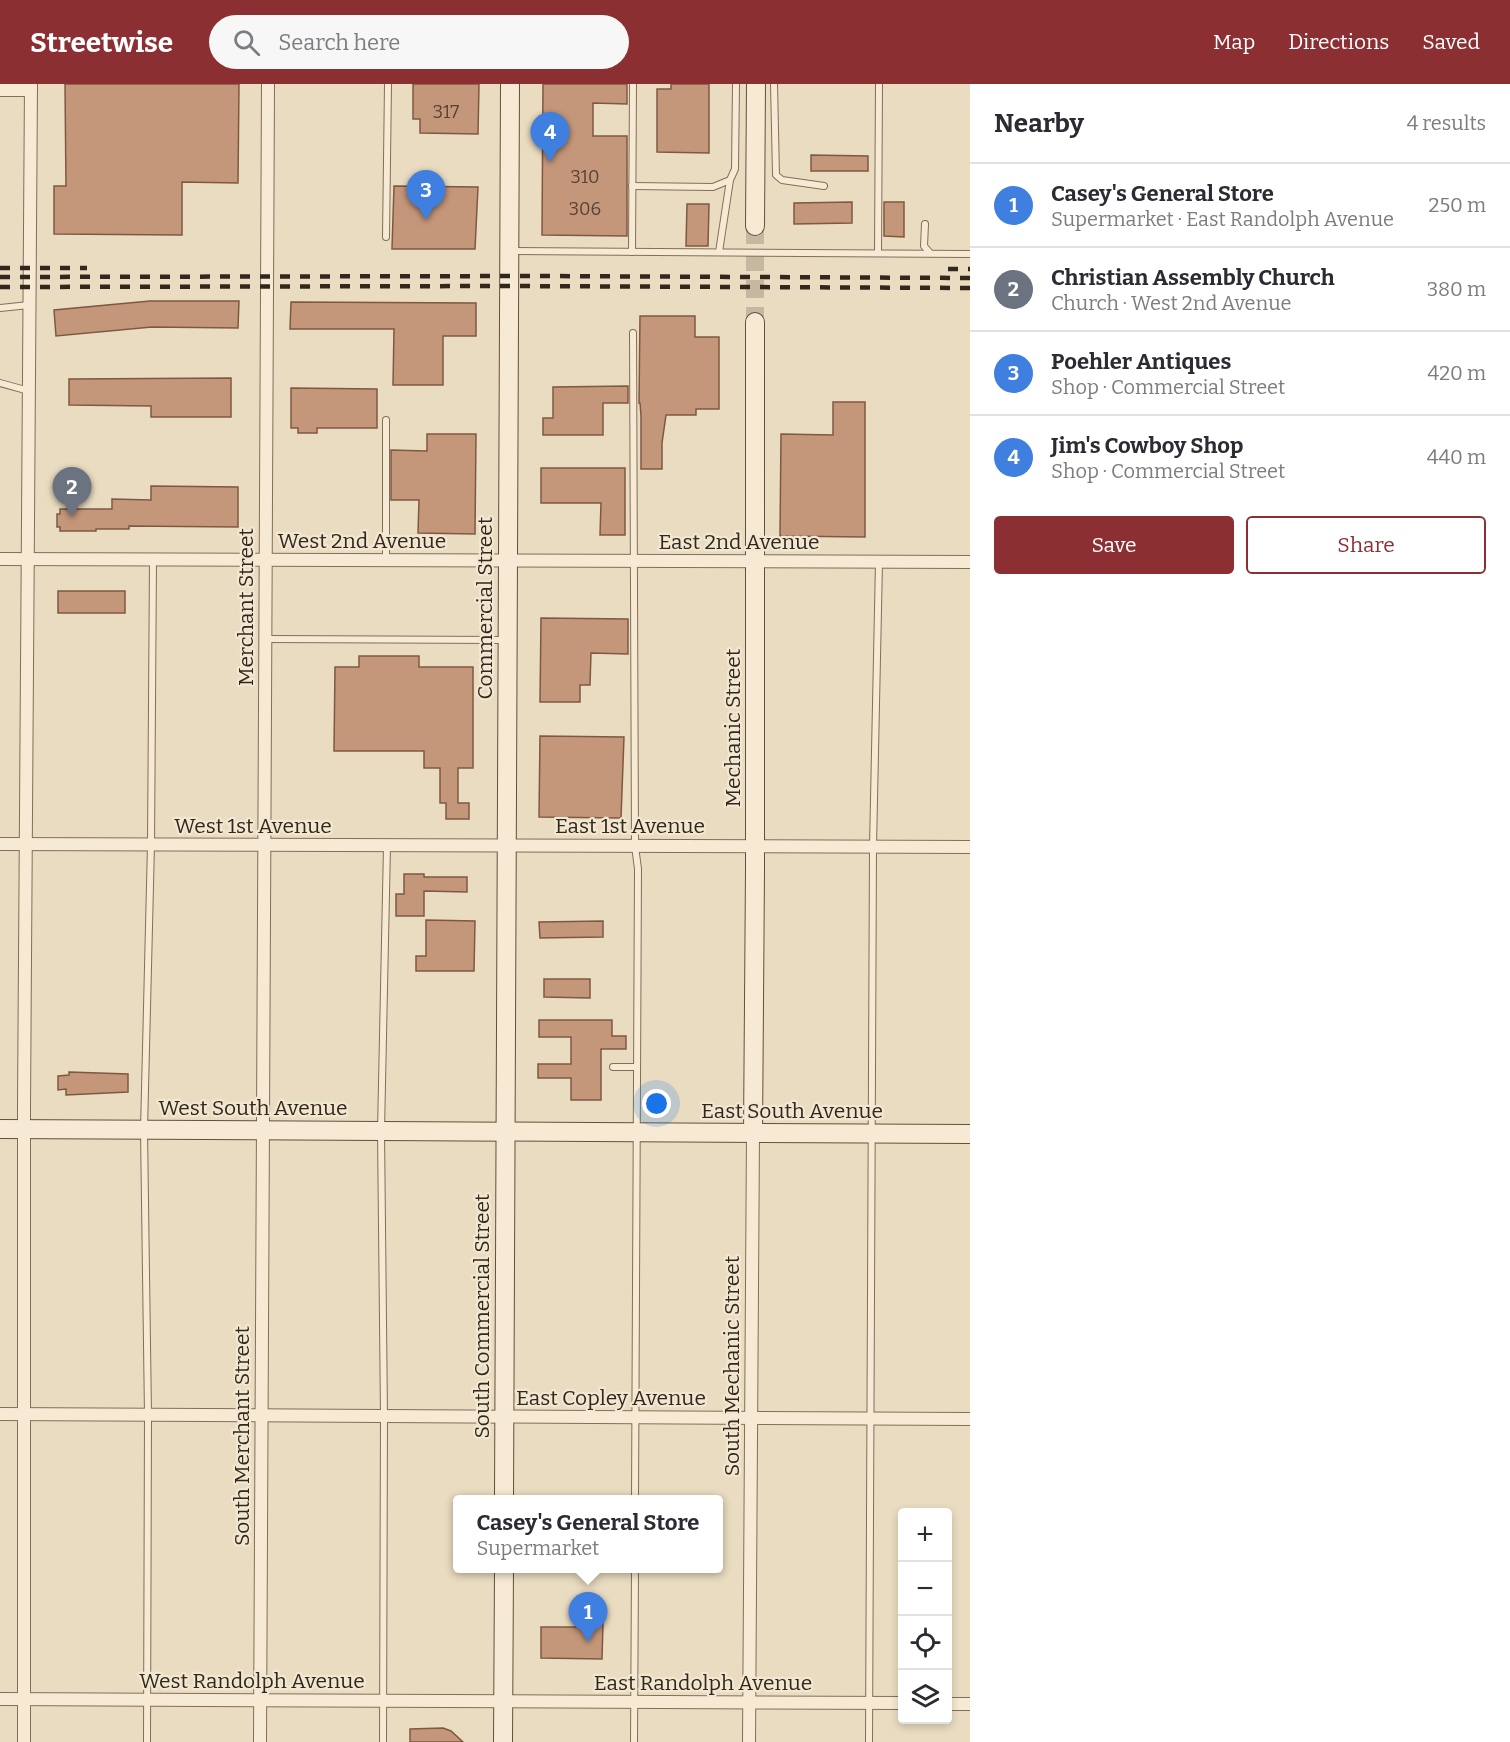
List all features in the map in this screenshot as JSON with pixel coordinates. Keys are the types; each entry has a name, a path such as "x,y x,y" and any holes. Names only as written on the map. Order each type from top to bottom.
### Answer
{"main road":[{"name":"Commercial Street","path":"505,1132 510,84"},
{"path":"755,226 756,84"},
{"name":"Mechanic Street","path":"753,1134 755,322"},
{"name":"West South Avenue","path":"0,1128 505,1132"},
{"name":"East South Avenue","path":"505,1132 970,1134"},
{"name":"South Commercial Street","path":"504,1495 505,1132"},
{"path":"503,1742 504,1573"}],"street":[{"name":"Merchant Street","path":"263,1131 268,84"},
{"path":"0,90 31,87 24,1128 24,1742"},
{"name":"West 2nd Avenue","path":"0,559 508,561"},
{"name":"East 2nd Avenue","path":"508,561 970,562"},
{"name":"West 1st Avenue","path":"0,844 506,846"},
{"name":"East 1st Avenue","path":"506,846 970,847"},
{"name":"South Merchant Street","path":"260,1742 263,1131"},
{"name":"South Mechanic Street","path":"749,1742 753,1134"},
{"name":"East Copley Avenue","path":"0,1414 970,1419"},
{"name":"West Randolph Avenue","path":"0,1699 503,1702"},
{"name":"East Randolph Avenue","path":"503,1702 898,1703"},
{"path":"952,1704 970,1704"}],"lane":[{"path":"386,237 388,84"},
{"path":"632,252 633,84"},
{"path":"719,252 730,180 735,169 736,84"},
{"path":"774,84 776,175 782,180 824,186"},
{"path":"878,253 879,84"},
{"path":"632,186 713,187 730,180"},
{"path":"925,224 924,246 930,253"},
{"path":"509,251 970,254"},
{"path":"0,308 30,305"},
{"path":"633,333 635,846 638,869 635,1495"},
{"path":"0,383 29,391"},
{"path":"386,420 386,561"},
{"path":"147,1742 148,1415 144,1130 151,845 153,560"},
{"path":"869,1742 873,847 879,562"},
{"path":"266,639 507,640"},
{"path":"383,1742 384,1416 381,1131 387,846"},
{"path":"613,1067 637,1067"},
{"path":"634,1742 635,1573"}],"building":[{"path":"65,84 239,84 238,183 182,182 182,235 54,234 54,186 66,186"},
{"path":"413,84 479,84 478,134 420,133 420,119 413,119"},
{"path":"543,84 627,84 627,104 593,103 593,136 627,136 627,236 542,235"},
{"path":"671,84 709,84 709,153 657,152 657,89 671,89"},
{"path":"811,155 868,156 868,171 811,171"},
{"path":"394,186 478,187 475,249 392,249"},
{"path":"852,202 852,223 794,224 794,203"},
{"path":"884,202 904,202 904,237 884,236"},
{"path":"687,204 709,204 708,246 686,246"},
{"path":"150,301 239,301 238,328 152,327 56,336 54,310"},
{"path":"291,302 476,303 476,336 443,336 443,385 393,385 394,329 290,329"},
{"path":"640,316 695,316 695,337 719,337 719,409 696,409 696,415 666,415 662,443 662,469 641,469"},
{"path":"231,378 231,417 151,417 151,406 69,405 69,379"},
{"path":"628,386 628,403 603,403 603,435 543,435 543,418 553,418 553,387"},
{"path":"291,388 377,389 377,428 317,428 317,433 298,433 298,428 291,428"},
{"path":"833,402 865,402 865,537 780,536 781,434 833,435"},
{"path":"427,434 476,434 475,534 418,533 419,500 391,500 391,450 427,451"},
{"path":"541,468 625,468 625,535 600,535 601,503 541,503"},
{"path":"151,486 238,487 238,527 129,526 129,529 60,531 60,527 57,527 57,514 60,514 60,509 112,509 112,499 151,500"},
{"path":"58,591 125,591 125,613 58,613"},
{"path":"541,618 628,619 628,654 591,653 590,685 580,685 580,702 540,702"},
{"path":"359,656 419,656 419,667 473,667 473,768 458,768 458,803 469,803 469,819 446,819 446,803 440,803 440,768 424,768 424,751 334,751 335,667 359,667"},
{"path":"540,736 624,737 621,818 539,817"},
{"path":"404,874 424,874 424,877 467,877 467,892 424,891 424,916 396,916 396,894 404,894"},
{"path":"426,920 475,921 474,971 416,971 416,956 426,956"},
{"path":"603,921 603,937 540,938 539,922"},
{"path":"544,979 590,979 590,998 544,997"},
{"path":"539,1020 612,1020 612,1036 626,1036 626,1049 601,1049 601,1100 571,1100 571,1078 538,1078 538,1064 571,1064 571,1037 539,1037"},
{"path":"69,1072 128,1074 128,1092 66,1095 66,1089 58,1090 58,1076 69,1075"},
{"path":"578,1622 603,1623 602,1659 541,1658 541,1627 578,1627"},
{"path":"443,1728 451,1731 463,1742 410,1742 410,1729"}],"tunnel":[{"path":"755,226 755,322"}],"railway":[{"path":"0,268 87,268"},
{"path":"948,269 970,269"},
{"path":"0,277 970,278"},
{"path":"0,287 970,288"}],"place":[{"name":"Jim's Cowboy Shop","path":"550,162"},
{"name":"Poehler Antiques","path":"426,220"},
{"name":"Christian Assembly Church","path":"72,517"},
{"name":"Casey's General Store","path":"588,1642"}]}
